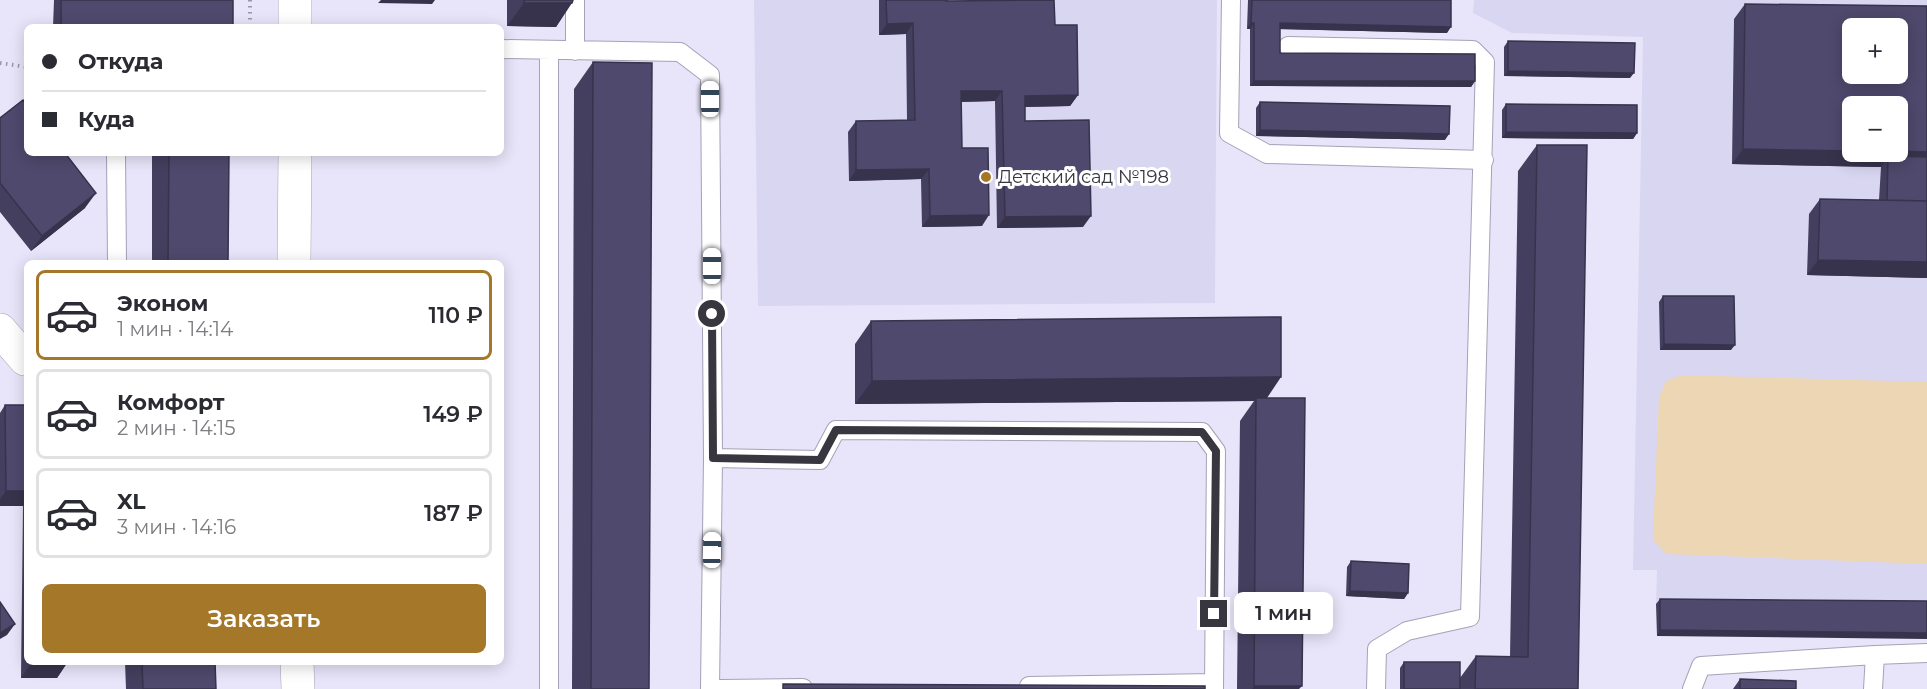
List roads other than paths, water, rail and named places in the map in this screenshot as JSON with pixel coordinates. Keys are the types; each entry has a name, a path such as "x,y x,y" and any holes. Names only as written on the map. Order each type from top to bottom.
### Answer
{"street":[{"path":"295,0 295,24"},
{"path":"294,260 295,156"},
{"path":"0,330 24,358"},
{"path":"297,665 298,689"}],"lane":[{"path":"575,0 575,51"},
{"path":"1231,0 1229,133 1267,154 1484,160"},
{"path":"1288,46 1473,50 1485,62 1470,617 1407,631 1377,649 1376,689"},
{"path":"504,49 680,52 710,75 713,458 710,689"},
{"path":"549,51 549,689"},
{"path":"116,156 117,260"},
{"path":"713,458 820,460 836,430 1202,432 1216,451 1214,686 1013,686"},
{"path":"1692,689 1701,666 1927,653"},
{"path":"1873,689 1875,655"},
{"path":"720,689 826,688"}],"place":[{"name":"Детский сад №198","path":"986,177"}]}
